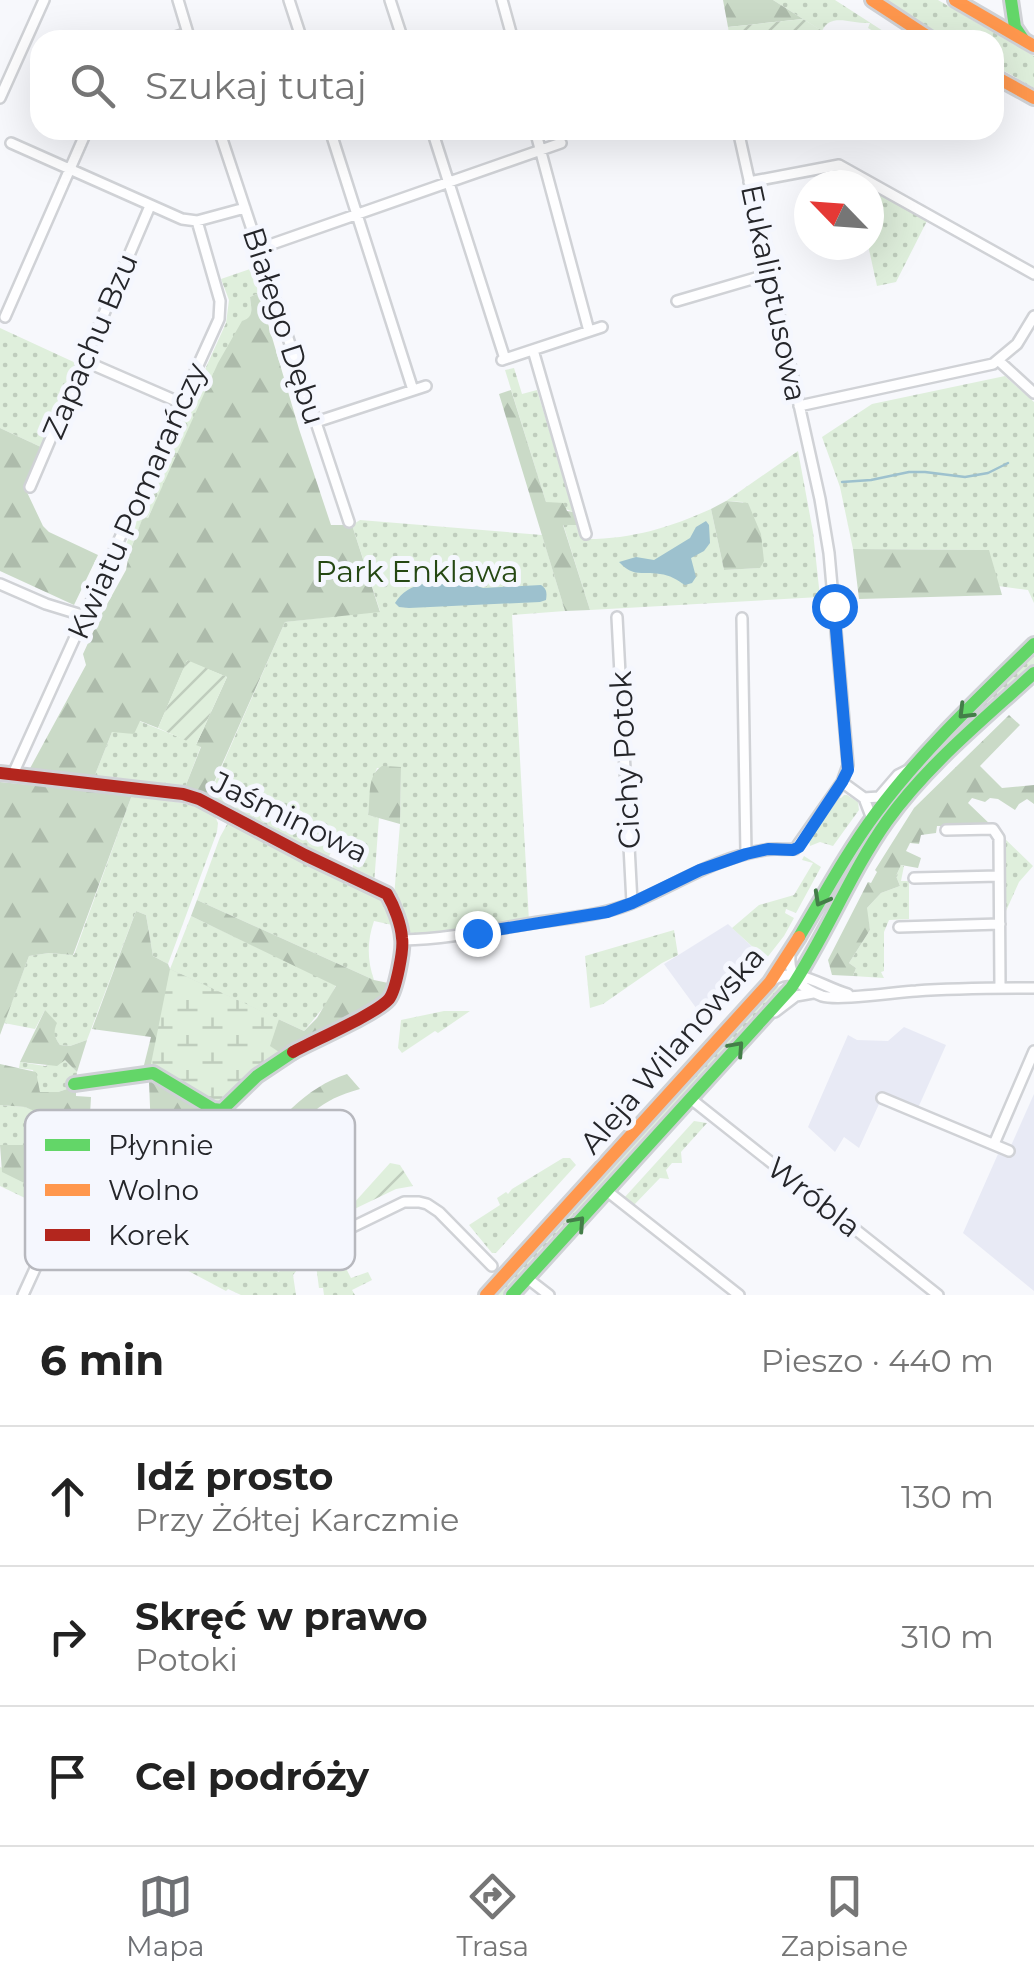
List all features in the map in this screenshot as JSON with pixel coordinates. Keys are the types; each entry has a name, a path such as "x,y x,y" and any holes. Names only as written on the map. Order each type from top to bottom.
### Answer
{"main road":[{"path":"872,0 918,30"},
{"path":"955,0 1029,43"},
{"path":"1012,0 1014,27 1029,43"},
{"path":"1004,82 1034,98"},
{"name":"Aleja Wilanowska","path":"486,1295 770,982 872,819 914,767 1034,644"},
{"name":"Aleja Wilanowska","path":"512,1295 763,1020 814,951 890,816 940,762 1034,673"},
{"name":"Jaśminowa","path":"6,774 174,792 199,799 386,894 404,940"},
{"path":"74,1084 154,1074 222,1110 276,1062 390,998 404,940"}],"street":[{"path":"31,30 44,0"},
{"path":"178,0 187,30"},
{"path":"289,0 299,30"},
{"path":"390,0 400,30"},
{"path":"502,0 510,30"},
{"path":"0,98 30,31"},
{"path":"5,317 82,140"},
{"name":"Białego Dębu","path":"223,140 349,522"},
{"path":"333,140 413,390"},
{"path":"435,140 503,360 602,327"},
{"path":"538,140 588,331"},
{"name":"Eukaliptusowa","path":"740,140 829,554 848,765 842,782"},
{"path":"258,248 560,143"},
{"path":"12,144 174,216 198,221 244,208"},
{"path":"749,182 839,165 1034,274"},
{"name":"Zapachu Bzu","path":"30,487 150,206"},
{"name":"Kwiatu Pomarańczy","path":"6,774 85,616 220,314 198,221"},
{"path":"677,301 769,274"},
{"path":"799,406 998,361 1016,344 1034,316"},
{"path":"532,350 586,534"},
{"path":"82,360 181,403"},
{"path":"998,361 1034,393"},
{"path":"316,422 426,386"},
{"path":"0,584 85,616"},
{"name":"Cichy Potok","path":"617,616 632,903"},
{"path":"742,618 746,854"},
{"path":"864,798 878,798 898,775 914,767"},
{"path":"404,940 596,914 632,903 700,870 746,854 797,848 842,782 864,798 872,819"},
{"path":"946,830 993,830 999,838 1000,988"},
{"path":"914,878 998,876"},
{"path":"899,927 1000,924"},
{"path":"793,950 789,962 796,977"},
{"path":"814,951 818,988"},
{"path":"770,982 780,975 796,977 818,988 855,995 1034,988"},
{"path":"763,1020 796,996 818,988"},
{"path":"994,1144 1034,1051"},
{"path":"882,1098 1008,1150"},
{"name":"Wróbla","path":"691,1099 938,1295"},
{"path":"607,1191 739,1295"},
{"path":"355,1226 404,1202 432,1207 492,1266 493,1276 486,1295"},
{"path":"492,1266 520,1257"},
{"path":"23,1295 35,1270"},
{"path":"528,1278 549,1295"},
{"path":"919,1295 927,1286"}],"shaded area":[{"path":"728,924 763,957 723,1006 715,1002 702,1016 664,964"},
{"path":"904,1027 946,1045 918,1108 884,1093 859,1148 844,1137 835,1152 808,1127 848,1035 857,1040 888,1041"},
{"path":"1034,1094 1034,1291 963,1233 998,1154 1006,1157"}],"green space":[{"path":"723,0 773,0 803,19 728,27"},
{"path":"773,0 835,0 882,30 868,28 870,23 836,20 820,30"},
{"path":"885,0 938,0 989,30 933,30"},
{"path":"803,19 821,30 728,30 728,27"},
{"path":"1004,38 1034,56 1034,88 1004,71"},
{"path":"884,197 927,221 896,282 877,286 871,260 884,260"},
{"path":"250,269 259,293 250,297 252,314 147,519 143,518 130,559 122,553 226,323 229,300 221,279"},
{"path":"259,293 331,525 352,525 380,612 285,622 208,796 184,790 201,747 196,745 227,677 187,661 158,728 140,721 134,734 112,732 93,780 28,772 86,665 83,654 126,570 143,517 148,518 218,363 242,321 251,315 250,297"},
{"path":"0,328 78,364 43,448 0,428"},
{"path":"514,368 522,394 537,390 574,512 546,502 505,370"},
{"path":"1005,376 1034,402 1034,603 1028,590 998,586 988,550 853,549 840,487 822,437 872,404"},
{"path":"511,390 546,502 564,503 567,511 574,512 577,525 563,525 590,610 565,611 499,394"},
{"path":"0,428 43,448 25,488 43,526 98,555 74,605 0,571"},
{"path":"798,451 820,597 590,610 563,524 577,525 582,539 616,537 664,527 711,509 724,570 759,568 743,502 726,501"},
{"path":"726,501 748,503 761,534 764,561 760,568 724,570 711,509"},
{"name":"Park Enklawa","path":"360,520 542,535 565,611 512,615 529,921 413,935 404,926 394,897 401,768 377,768 373,780 368,815 379,818 374,884 352,872 357,840 340,832 327,861 208,798 285,622 380,611 352,525"},
{"path":"853,549 989,550 1002,595 859,599"},
{"path":"1034,652 1034,665 927,766 811,944 808,943 859,848 896,794 940,744"},
{"path":"187,660 227,677 196,745 158,728"},
{"path":"1009,715 1020,725 980,766 1002,788 1034,785 1034,804 1027,799 1015,810 998,799 985,802 972,798 968,803 993,827 937,826 936,833 921,835 919,844 910,843 906,851 921,858 918,868 901,865 896,876 900,886 881,893 867,908 870,930 849,963 856,968 853,976 832,975 828,960 868,882 871,883 914,808"},
{"path":"139,721 201,746 184,790 93,780 112,732"},
{"path":"382,766 401,767 400,824 368,815 371,781"},
{"path":"0,782 132,795 73,955 29,956 0,1035"},
{"path":"132,795 213,812 218,823 168,964 153,956 146,915 136,911 87,1040 60,1045 45,1010 35,1029 4,1023 29,956 74,955"},
{"path":"844,795 858,802 859,810 833,846 820,842 810,846 809,840 838,797"},
{"path":"230,819 383,896 397,926 374,921 369,950 374,980 197,900"},
{"path":"1002,836 1033,866 1019,882 1006,911 1004,911"},
{"path":"804,856 821,867 796,913 786,909 785,913 794,918 766,959 732,928 759,905 794,895 813,863 802,860"},
{"path":"901,865 901,881 909,881 909,919 889,920 884,932 884,978 853,976 856,968 849,963 870,930 866,909 881,893 900,886 896,876"},
{"path":"197,900 374,980 393,984 390,994 282,1054 142,1073 151,1037 92,1029 136,911 146,915 153,956 170,969 304,1031 317,1018 336,986 191,916"},
{"path":"191,916 336,985 328,1002 304,1031 170,969"},
{"path":"674,930 678,955 603,1004 590,1008 585,956"},
{"path":"170,969 279,1019 270,1046 282,1054 218,1107 150,1069"},
{"path":"785,983 504,1295 494,1295 771,991"},
{"path":"45,1010 57,1023 55,1034 60,1045 87,1040 77,1072 65,1060 57,1066 20,1062"},
{"path":"444,1011 470,1011 402,1053 398,1048 401,1020"},
{"path":"65,1060 77,1072 76,1086 58,1092 40,1092 33,1070 19,1068 20,1062 45,1066"},
{"path":"0,1064 36,1072 40,1092 76,1086 76,1096 91,1097 90,1110 32,1110 0,1105"},
{"path":"347,1074 360,1089 316,1110 290,1110 311,1092"},
{"path":"153,1077 205,1109 150,1110 149,1082"},
{"path":"0,1105 33,1110 25,1110 25,1145 0,1145"},
{"path":"694,1121 707,1123 681,1152 682,1163 672,1163 666,1170 669,1179 660,1178 633,1206 624,1198"},
{"path":"0,1145 25,1145 25,1183 2,1172"},
{"path":"563,1158 570,1158 576,1165 492,1253 469,1225 500,1205 497,1198"},
{"path":"390,1163 400,1165 413,1186 396,1189 355,1209 355,1202"},
{"path":"0,1167 25,1177 25,1198 0,1186"},
{"path":"187,1270 297,1270 293,1275 296,1295 241,1295"},
{"path":"317,1270 347,1270 351,1278 368,1272 372,1280 352,1290 355,1295 324,1295 323,1288 319,1288"}],"water":[{"path":"706,521 710,543 691,558 696,577 692,583 685,585 664,575 634,572 619,562 636,557 654,560 690,538 696,527"},
{"path":"460,580 483,588 541,585 546,600 409,608 395,603 415,586"}],"waterway":[{"path":"842,482 909,472 965,477 988,473 1008,463"}],"traffic: fast":[{"path":"1011,0 1015,27 1023,39"},
{"path":"799,937 855,843 894,790 1034,644"},
{"path":"512,1295 791,988 861,861 903,800 957,743 1034,673"},
{"path":"74,1084 153,1073 213,1109 222,1110 257,1076 293,1052"}],"traffic: slow":[{"path":"872,0 918,30"},
{"path":"955,0 1034,46"},
{"path":"1004,82 1034,98"},
{"path":"486,1295 770,982 799,937"}],"traffic: jam":[{"path":"0,773 199,799 387,894 399,921 402,943 392,994 359,1019 293,1052"}],"route":[{"path":"477,933 607,912 746,854 799,847 848,770 834,606"}]}
